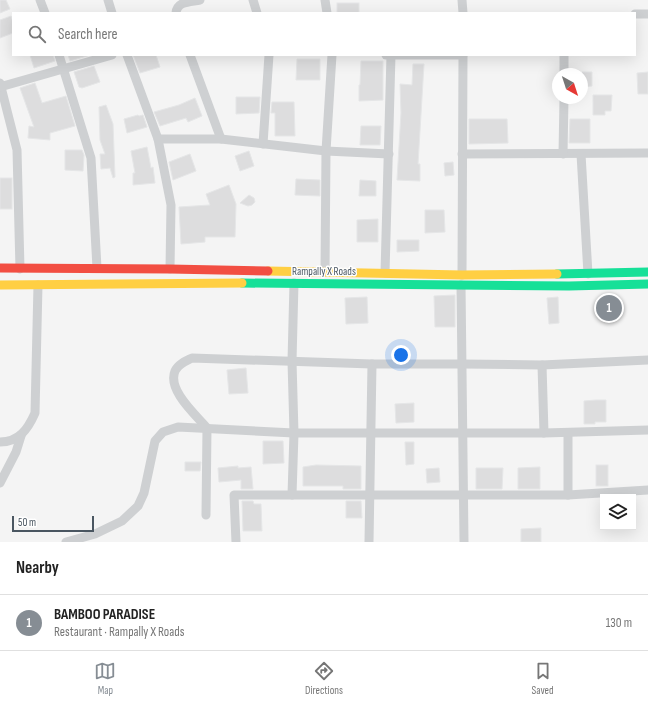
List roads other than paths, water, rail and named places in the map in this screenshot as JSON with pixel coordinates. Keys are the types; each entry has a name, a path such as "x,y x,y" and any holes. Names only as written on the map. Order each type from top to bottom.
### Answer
{"main road":[{"path":"0,268 170,268 291,272 462,274 588,274 648,272"},
{"path":"61,285 62,268"},
{"name":"Rampally X Roads","path":"0,285 294,283 569,286 648,284"}],"street":[{"path":"40,0 45,12"},
{"path":"108,0 112,12"},
{"path":"176,12 176,8 180,4 200,0"},
{"path":"253,0 257,12"},
{"path":"325,0 327,12"},
{"path":"462,0 463,12"},
{"path":"636,14 648,14"},
{"path":"59,56 91,158 97,268"},
{"path":"20,269 17,150 0,86 64,70 109,56"},
{"path":"127,56 158,139 171,205 170,268"},
{"path":"190,56 221,139"},
{"path":"263,144 269,56"},
{"path":"325,272 326,151 332,56"},
{"path":"385,273 391,56"},
{"path":"462,274 463,56"},
{"path":"564,56 564,68"},
{"path":"563,154 564,104"},
{"path":"158,139 221,139 326,151 389,154"},
{"path":"462,154 648,153"},
{"path":"581,154 588,274"},
{"path":"292,495 294,433 292,361 294,283"},
{"path":"461,284 464,542"},
{"path":"0,483 16,452 21,436 30,424 35,413 38,285"},
{"path":"206,515 207,428 179,396 174,380 175,371 181,364 192,358 372,364 542,364 648,360"},
{"path":"369,542 372,364"},
{"path":"542,364 544,434"},
{"path":"66,542 96,534 122,521 138,506 144,493 155,441 163,432 178,427 294,433 371,432 544,434 648,430"},
{"path":"568,433 568,495"},
{"path":"0,442 5,442 21,436"},
{"path":"236,542 234,495 568,495 648,490"}],"place":[{"name":"BAMBOO PARADISE","path":"609,308"}]}
